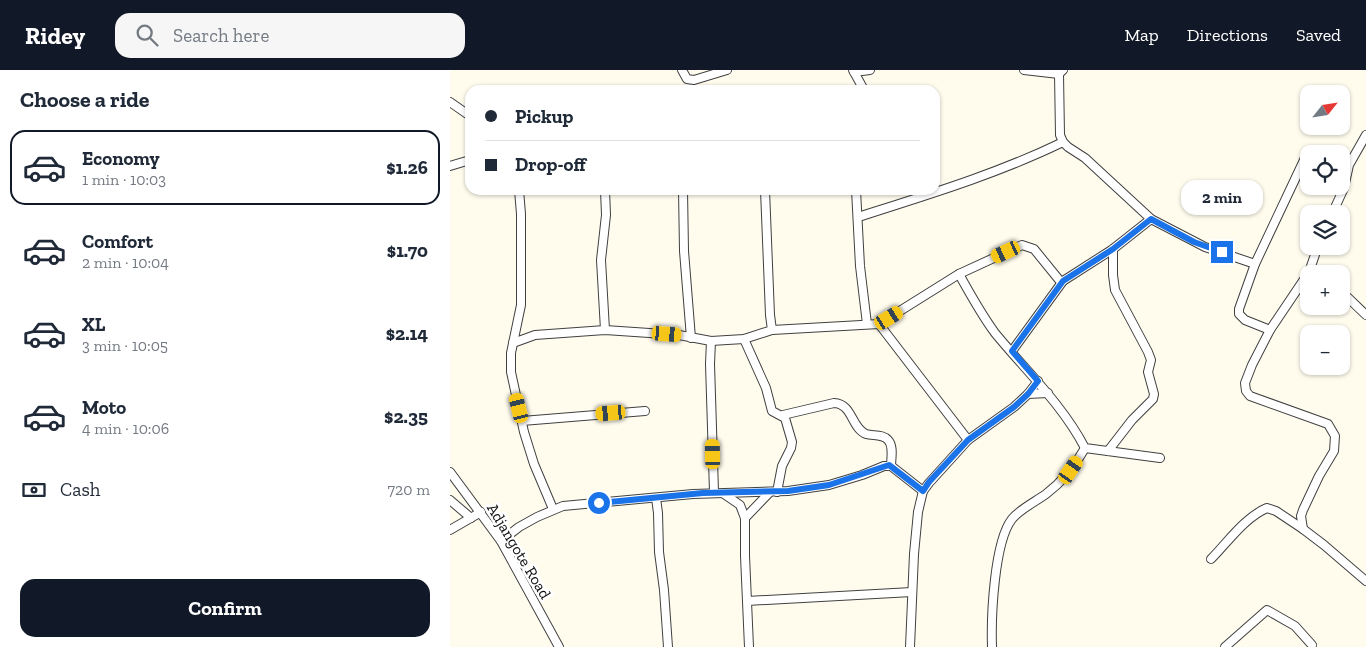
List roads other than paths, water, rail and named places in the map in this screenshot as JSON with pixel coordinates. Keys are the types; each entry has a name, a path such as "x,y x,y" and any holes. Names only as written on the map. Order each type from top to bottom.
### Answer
{"street":[{"path":"682,70 687,79 694,80 727,70"},
{"path":"861,85 854,71 870,70"},
{"path":"1024,70 1061,72 1060,135 1063,142 1085,158 1151,219 1205,247 1255,264"},
{"path":"450,102 465,112"},
{"path":"1350,157 1366,135"},
{"path":"940,189 996,170 1063,142"},
{"path":"450,166 465,162"},
{"path":"1270,330 1245,320 1239,314 1239,308 1255,264 1300,169"},
{"path":"519,195 521,305 511,354 511,372 534,464 553,509"},
{"path":"605,195 606,215 601,260 605,330"},
{"path":"683,195 684,251 691,338"},
{"path":"765,195 772,330"},
{"path":"856,195 860,266 867,324"},
{"path":"858,217 923,195"},
{"path":"1012,351 1063,281 1113,249 1151,219"},
{"path":"513,343 535,335 605,330 673,334 711,341 744,339 772,330 879,324 959,274 1022,245 1034,249 1060,281 1063,281"},
{"path":"1108,451 1132,420 1154,399 1148,372 1151,360 1116,290 1113,275 1113,249"},
{"path":"959,274 977,307 996,333 1069,419 1085,448"},
{"path":"1300,288 1270,330 1252,364 1245,383 1246,391 1250,396 1328,424 1335,436 1334,451 1319,476 1303,510 1301,516 1303,529"},
{"path":"1350,300 1366,315"},
{"path":"879,324 968,440"},
{"path":"744,339 766,388 772,412 783,416 840,403 846,407 861,430 866,434 886,438 890,441 891,466"},
{"path":"711,341 714,492"},
{"path":"910,647 918,512 923,491 968,440 1014,407 1038,381"},
{"path":"1028,394 1048,393"},
{"path":"522,421 645,410"},
{"path":"745,518 774,492 782,466 791,448 792,442 783,416"},
{"path":"1085,448 1160,458"},
{"path":"992,647 996,564 1003,533 1012,519 1060,482 1076,463 1085,448"},
{"path":"501,541 518,527 553,509 563,506 714,492 774,492 829,485 884,466 891,466 923,491"},
{"name":"Adjangote Road","path":"450,472 501,541 560,647"},
{"path":"723,493 740,505 745,518 744,556 749,647"},
{"path":"656,498 668,647"},
{"path":"450,500 471,518"},
{"path":"1211,560 1239,528 1261,510 1267,508 1276,511 1303,529 1366,582"},
{"path":"450,530 481,512"},
{"path":"747,601 912,592"},
{"path":"1225,647 1267,610 1295,626 1314,646"}]}
